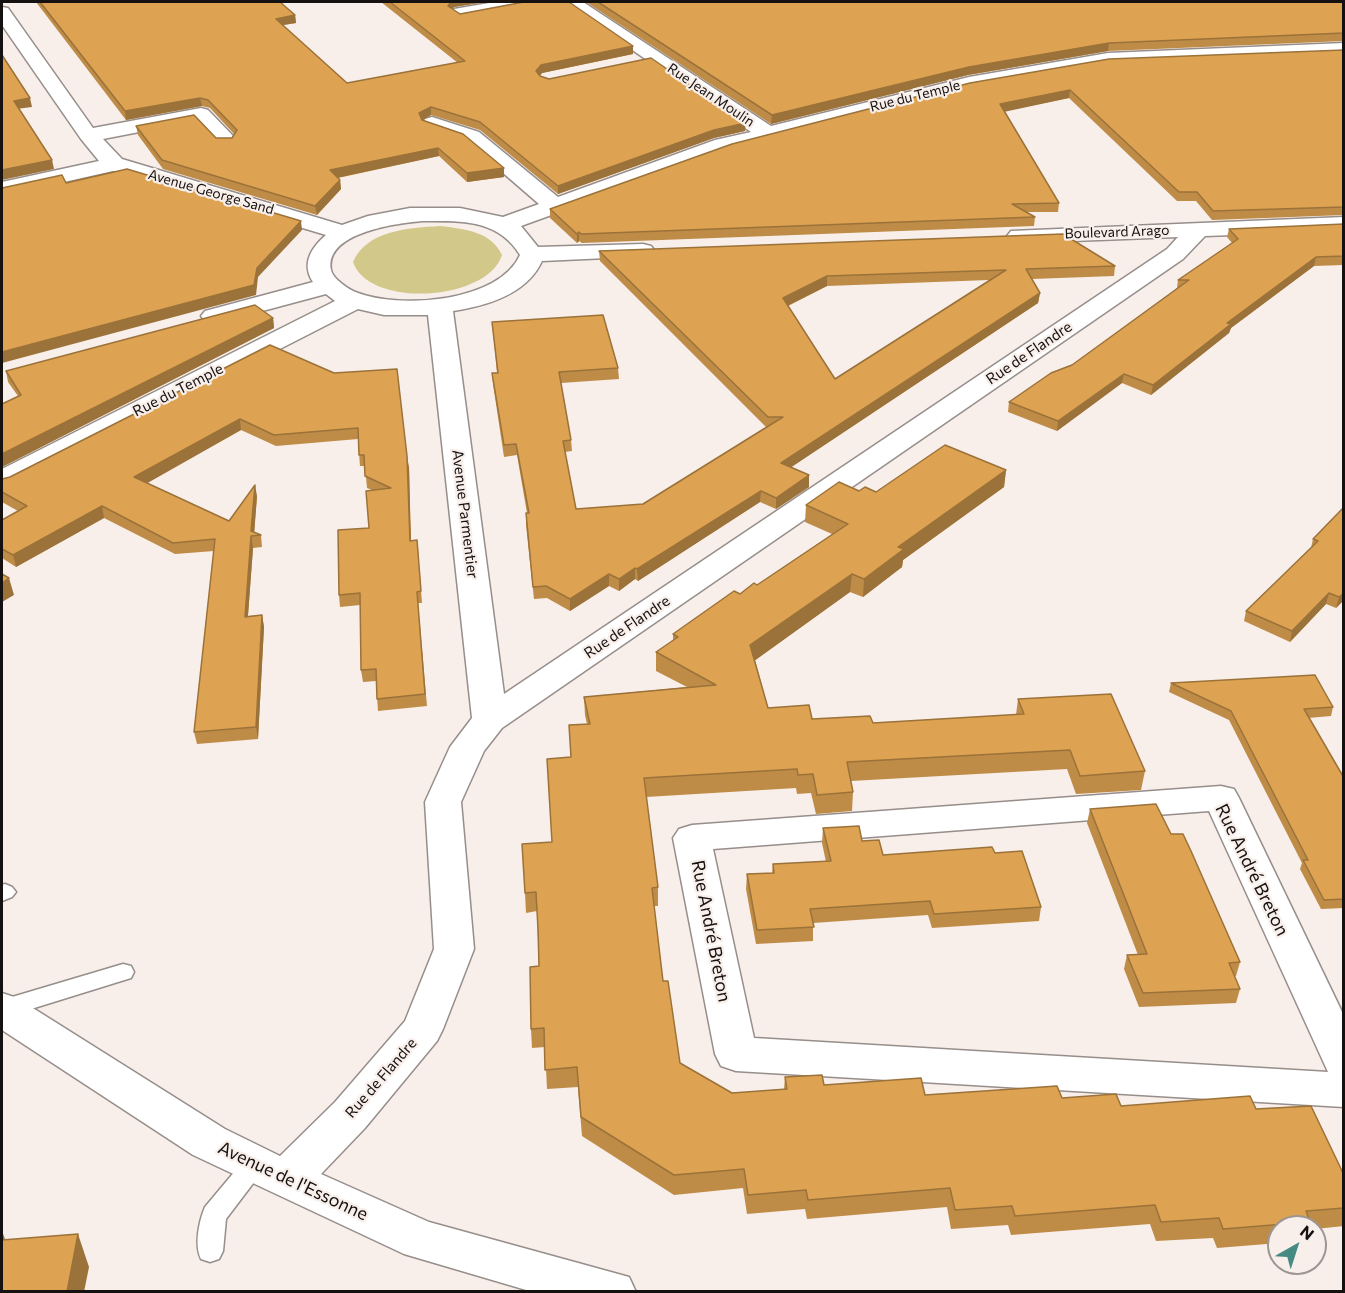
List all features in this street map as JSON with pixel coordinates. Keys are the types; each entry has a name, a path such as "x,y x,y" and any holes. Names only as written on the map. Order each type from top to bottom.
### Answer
{"street":[{"path":"460,13 524,2"},
{"name":"Rue Jean Moulin","path":"572,2 767,133"},
{"path":"2,12 20,53 114,164 2,189"},
{"name":"Rue du Temple","path":"502,225 643,172 767,133 969,83 1107,59 1344,49"},
{"name":"Rue Jean Moulin","path":"623,64 655,58"},
{"path":"88,135 201,114 225,139"},
{"path":"432,123 472,136 555,206"},
{"name":"Avenue George Sand","path":"114,164 345,233"},
{"path":"423,214 458,214 502,225 520,235 531,254 526,271 508,287 478,299 440,307 387,307 356,300 328,286 322,279 318,263 326,248 345,233 372,222 423,214"},
{"name":"Boulevard Arago","path":"996,237 1344,224"},
{"name":"Rue de Flandre","path":"271,1172 350,1115 422,1029 454,949 443,802 468,747 490,720 1175,254 1199,229"},
{"path":"531,254 662,250"},
{"path":"195,321 328,286"},
{"name":"Rue du Temple","path":"2,480 356,300"},
{"name":"Avenue Parmentier","path":"440,307 490,720"},
{"name":"Rue André Breton","path":"1344,1061 1221,798 692,838 736,1054 1344,1090"},
{"name":"Avenue de l'Essonne","path":"2,1009 209,1142 271,1172 422,1240 612,1292"}],"lane":[{"path":"2,1009 123,972"},
{"path":"210,1251 214,1215 271,1172"}],"shaded area":[{"path":"440,226 458,228 484,236 497,247 502,255 492,270 475,282 453,290 428,293 403,293 381,287 363,277 353,262 359,251 379,237 403,230"}],"building":[{"path":"40,2 280,2 295,15 276,19 347,83 465,61 390,2 451,2 448,6 460,14 524,2 569,2 633,46 541,65 536,71 540,76 549,79 651,58 746,123 714,130 558,186 480,122 431,107 419,113 422,120 463,134 504,168 467,173 438,148 330,170 340,180 315,206 162,160 136,126 194,115 216,138 232,138 237,130 208,100 200,98 125,111"},
{"path":"598,2 1344,2 1344,33 1109,43 969,67 772,115"},
{"path":"1344,50 1344,207 1213,211 1197,192 1179,192 1070,90 1000,104 1059,203 1012,204 1035,217 581,234 579,232 577,234 550,209 732,144 970,83 1109,59"},
{"path":"2,55 30,98 14,101 52,160 2,170"},
{"path":"127,169 301,221 257,268 254,285 2,352 2,188 62,175 66,183"},
{"path":"1344,224 1344,256 1316,257 1227,323 1231,324 1153,385 1124,374 1058,421 1009,402 1051,373 1072,365 1189,280 1178,280 1238,239 1229,229"},
{"path":"1063,234 1115,266 1026,269 1040,293 781,463 809,475 776,498 761,491 637,569 635,568 619,579 609,574 570,599 546,586 533,587 526,513 529,513 516,444 504,445 492,373 498,373 492,322 603,315 618,368 559,372 571,440 563,441 576,509 643,504 783,417 768,417 599,251","holes":["1006,270 835,379 783,298 827,276"]},
{"path":"255,305 273,318 2,454 2,404 21,395 6,371"},
{"path":"270,345 334,373 397,369 407,456 410,541 417,540 421,591 417,592 425,694 377,699 376,669 361,670 360,593 339,595 338,530 369,528 366,491 391,488 365,476 364,455 359,455 358,428 274,435 240,419 134,477 229,521 255,485 251,531 261,535 251,536 245,617 262,615 256,727 194,732 215,539 173,543 102,506 13,555 2,549 2,520 27,506 2,492 2,479"},
{"path":"945,445 1006,470 898,547 904,549 864,579 852,574 750,645 768,708 809,705 812,719 870,716 873,723 1024,714 1018,699 1111,694 1145,771 1080,776 1070,750 847,762 853,792 817,795 813,774 798,775 797,769 644,778 658,887 652,888 663,981 668,981 680,1063 732,1093 787,1089 785,1077 822,1075 824,1085 921,1078 925,1095 1057,1086 1062,1098 1116,1094 1121,1106 1250,1096 1256,1109 1311,1106 1344,1175 1344,1208 1306,1211 1307,1215 1267,1215 1267,1225 1223,1229 1219,1218 1161,1222 1155,1205 1015,1216 1012,1206 955,1210 950,1188 808,1200 806,1190 748,1195 744,1169 674,1175 581,1117 577,1067 545,1070 544,1028 531,1029 530,967 539,966 538,929 536,892 525,893 522,844 552,842 547,759 571,757 569,725 590,724 584,697 716,685 656,652 678,637 673,634 734,591 740,594 754,583 757,585 848,524 806,505 839,482 859,491 865,487 876,492"},
{"path":"1344,507 1344,593 1339,597 1329,593 1292,631 1246,611 1318,541 1313,539"},
{"path":"2,574 9,578 2,583"},
{"path":"1315,675 1333,707 1304,709 1344,778 1344,899 1324,900 1303,860 1308,860 1231,711 1171,683"},
{"path":"1156,804 1171,834 1183,834 1191,851 1240,962 1229,963 1240,989 1143,993 1127,955 1147,954 1090,809"},
{"path":"859,826 862,841 879,840 883,855 992,847 995,853 1022,851 1041,907 934,914 930,901 810,909 814,927 757,930 747,874 774,873 773,864 831,861 823,828"},
{"path":"78,1234 67,1292 2,1292 2,1240"}]}
